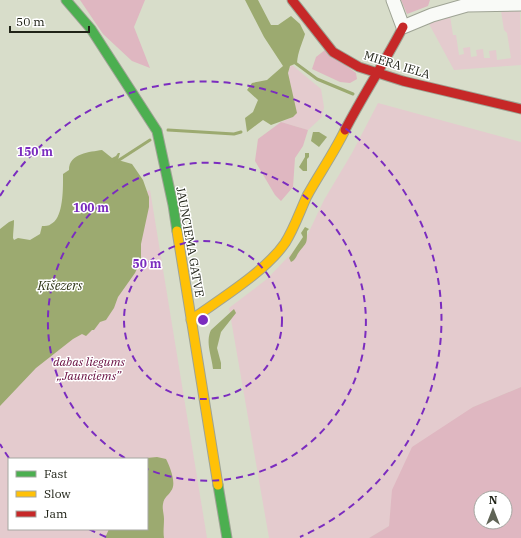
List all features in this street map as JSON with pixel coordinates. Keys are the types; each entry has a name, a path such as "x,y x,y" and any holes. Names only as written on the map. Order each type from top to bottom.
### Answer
{"street":[{"name":"JAUNCIEMA GATVE","path":"66,0 91,29 157,131 173,205 227,538"},
{"name":"MIERA IELA","path":"292,0 333,52 359,67 402,81 521,109"},
{"path":"393,0 403,27"},
{"path":"191,320 250,278 268,262 285,243 308,195 335,150 355,110 403,27 432,15 467,5 521,4"}],"green space":[{"path":"501,11 520,11 521,65 454,70 428,22 450,16 453,35 456,35 459,55 464,54 463,48 470,47 471,57 477,56 476,50 483,49 484,58 490,58 489,51 496,50 497,60 511,58 507,33 504,30"},
{"path":"292,65 321,89 324,107 322,117 308,130 281,122 293,117 288,73 290,66"},
{"path":"378,103 521,142 521,387 473,407 393,490 389,526 369,538 269,538 229,308 267,279 306,238 324,200 352,153"},
{"name":"dabas liegums „Jaunciems”","path":"150,190 207,538 0,538 0,276 112,207"}],"shaded area":[{"path":"80,0 145,0 134,27 150,68 132,61 103,34"},
{"path":"401,0 430,0 428,6 407,14"},
{"path":"325,50 356,73 357,79 350,83 340,82 312,69 316,57"},
{"path":"281,122 308,130 303,146 295,158 293,187 281,201 275,195 255,161 258,139"},
{"path":"521,387 521,538 369,538 389,526 392,490 412,447 473,407"}],"water":[{"path":"245,0 258,0 271,25 278,25 291,16 300,24 305,34 299,51 297,63 290,66 288,73 297,113 293,117 271,125 263,120 247,132 245,118 253,112 258,100 247,90 252,83 267,80 283,66 264,37"},
{"path":"313,132 319,132 327,137 319,147 311,141"},
{"name":"Ķīšezers","path":"102,150 112,158 120,153 118,160 132,164 143,180 149,197 149,207 141,244 141,260 135,273 118,297 114,308 106,320 100,322 94,330 86,336 82,334 73,339 36,368 0,406 0,229 14,220 14,240 18,238 30,240 40,234 42,226 50,225 55,221 61,209 63,174 69,170 72,160 81,154"},
{"path":"305,153 309,153 309,157 307,159 307,171 303,171 299,167 305,157"},
{"path":"305,227 309,229 307,231 306,243 295,259 291,262 289,258 303,237 301,233"},
{"path":"234,309 236,313 221,332 217,348 221,369 213,369 209,335 211,330"},
{"path":"157,457 166,459 171,471 173,488 165,498 163,504 164,538 105,538 109,530 148,530 148,458 146,458"}],"waterway":[{"path":"294,62 317,79 353,94"},
{"path":"168,130 234,134 241,132"},
{"path":"116,162 150,140"}],"traffic: fast":[{"path":"66,0 91,29 157,131 177,231"},
{"path":"218,485 227,538"}],"traffic: slow":[{"path":"191,320 254,275 285,243 307,196 345,130"},
{"path":"177,231 218,485"}],"traffic: jam":[{"path":"292,0 333,52 359,67 403,81 521,109"},
{"path":"345,130 403,27"}]}
